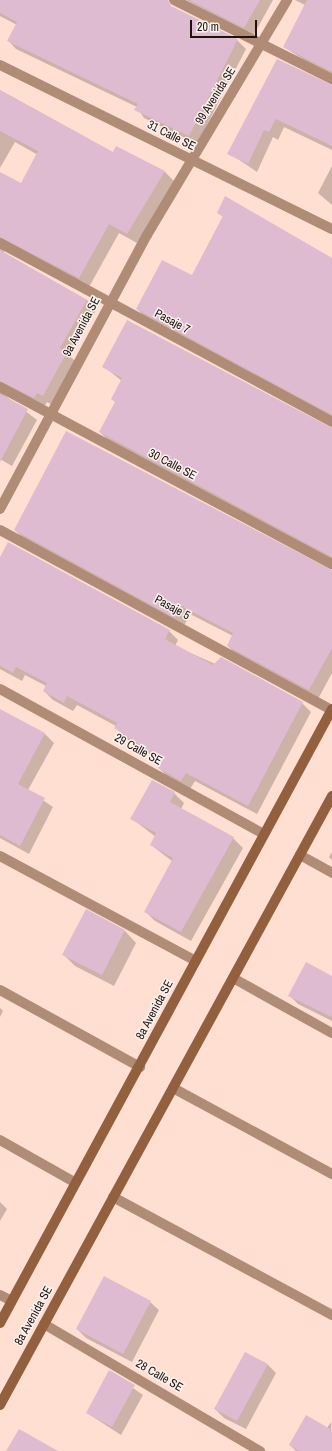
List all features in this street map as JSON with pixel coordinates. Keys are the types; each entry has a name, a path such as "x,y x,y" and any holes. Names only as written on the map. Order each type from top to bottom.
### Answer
{"street":[{"path":"174,0 332,80"},
{"path":"262,45 287,0"},
{"name":"99 Avenida SE","path":"191,160 262,45"},
{"name":"31 Calle SE","path":"0,65 332,229"},
{"name":"9a Avenida SE","path":"0,509 109,304 191,160"},
{"name":"Pasaje 7","path":"0,243 109,304 332,422"},
{"name":"30 Calle SE","path":"0,387 332,564"},
{"name":"Pasaje 5","path":"0,530 332,709"},
{"name":"29 Calle SE","path":"0,689 264,834"},
{"name":"8a Avenida SE","path":"0,1323 140,1067 332,709"},
{"name":"8a Avenida SE","path":"0,1406 332,796"},
{"path":"300,855 332,874"},
{"path":"0,856 196,961"},
{"path":"233,978 332,1034"},
{"path":"0,990 140,1067"},
{"path":"173,1088 332,1174"},
{"path":"0,1140 76,1183"},
{"path":"114,1197 332,1315"},
{"path":"0,1294 12,1301"},
{"name":"28 Calle SE","path":"44,1324 260,1451"}],"building":[{"path":"0,0 168,0 171,6 238,39 189,136 134,110 138,104 7,41 17,22 0,13"},
{"path":"189,0 260,0 244,28"},
{"path":"307,0 332,0 332,72 283,47"},
{"path":"277,59 332,85 332,146 276,119 269,132 264,130 248,164 227,154"},
{"path":"0,90 113,152 116,146 165,171 127,234 109,224 79,278 0,237 0,172 21,183 38,151 0,131"},
{"path":"225,196 332,258 332,415 136,309 162,260 192,275 223,216 217,213"},
{"path":"0,250 87,300 60,348 67,352 43,396 37,393 34,398 0,381"},
{"path":"127,320 332,428 332,557 99,432 115,402 111,399 122,378 102,367"},
{"path":"0,394 28,409 0,462"},
{"path":"66,431 332,570 332,648 309,690 227,646 233,633 181,606 175,618 14,530"},
{"path":"8,542 170,630 165,639 213,665 221,657 303,702 248,806 186,773 181,781 158,768 162,760 114,728 117,723 67,696 64,703 43,691 47,683 16,667 13,673 0,666 0,557"},
{"path":"0,709 45,733 18,784 45,798 20,846 0,835"},
{"path":"152,780 175,792 170,802 234,837 181,932 144,912 173,858 150,845 156,833 130,819"},
{"path":"86,909 125,930 102,975 62,955"},
{"path":"306,962 332,976 332,1017 288,996"},
{"path":"104,1276 151,1301 123,1354 76,1329"},
{"path":"245,1352 268,1364 237,1421 214,1409"},
{"path":"109,1370 135,1385 112,1427 86,1413"},
{"path":"306,1415 332,1430 332,1451 299,1451 289,1445"},
{"path":"19,1429 58,1451 6,1451"}]}
